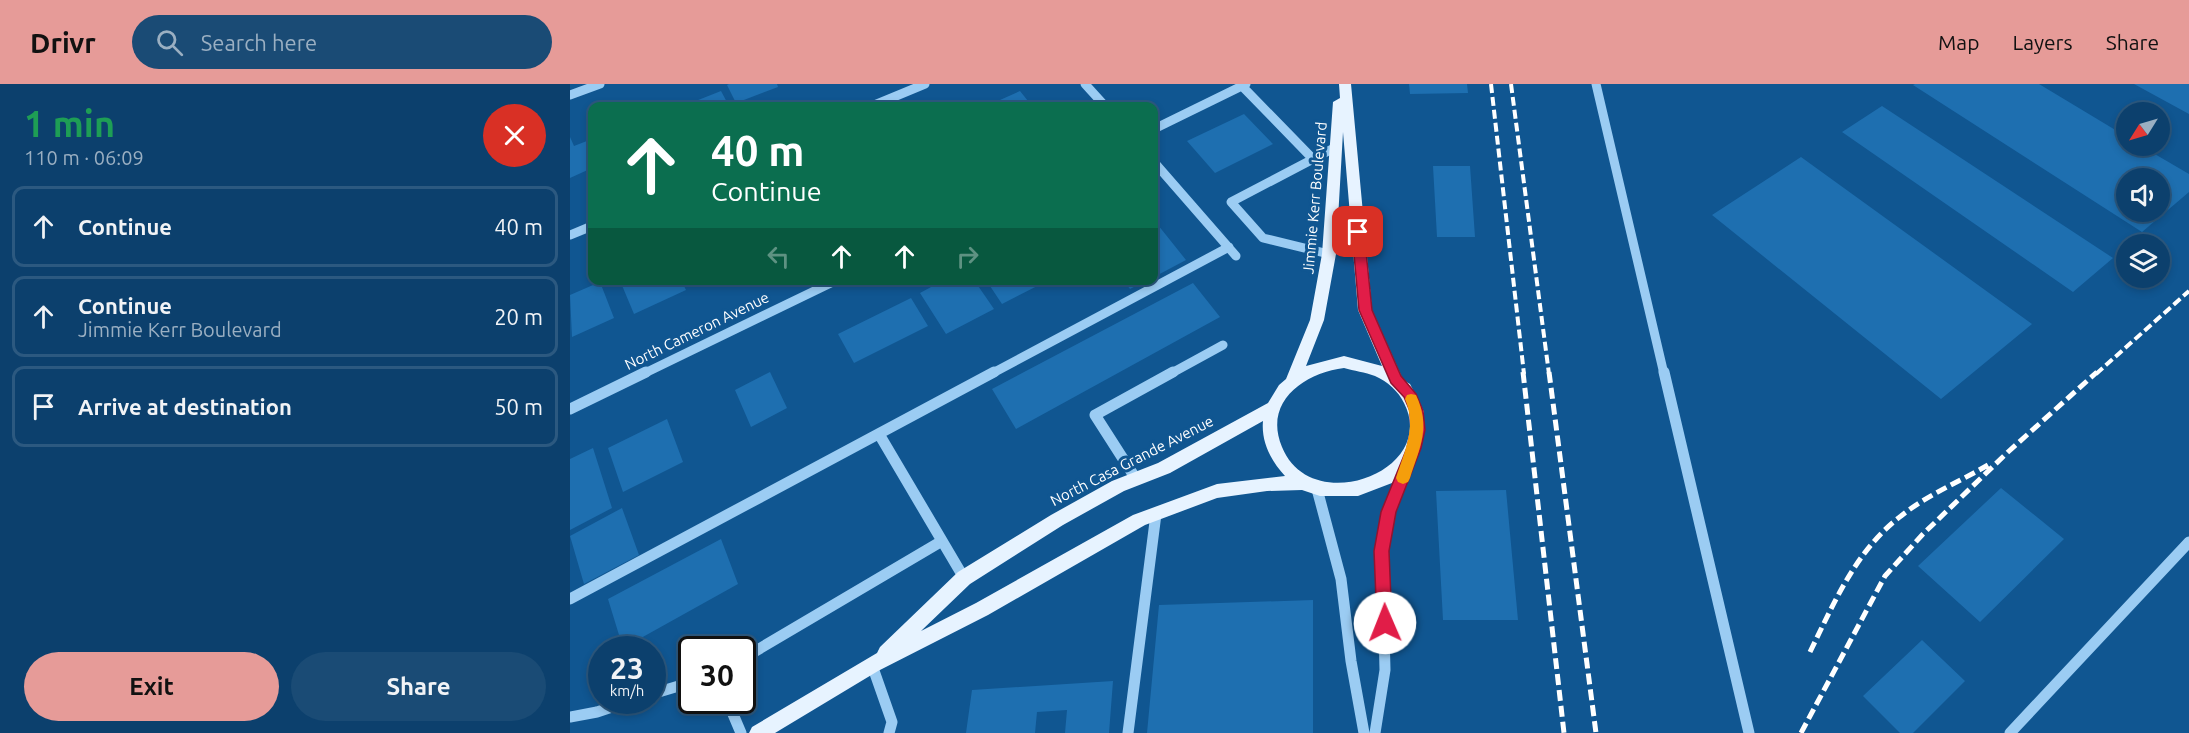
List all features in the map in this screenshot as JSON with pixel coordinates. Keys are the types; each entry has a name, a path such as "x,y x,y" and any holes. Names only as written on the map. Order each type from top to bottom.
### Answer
{"main road":[{"name":"Jimmie Kerr Boulevard","path":"1292,381 1317,320 1329,254 1342,84"},
{"name":"Jimmie Kerr Boulevard","path":"1342,84 1365,310 1396,380"},
{"path":"1344,362 1363,364 1381,370 1396,380 1409,394 1416,411 1418,430 1414,448 1404,464 1390,477 1372,486 1351,491 1310,486 1283,465 1270,437 1270,422 1273,408 1281,393 1292,381 1325,364 1344,362"},
{"name":"North Casa Grande Avenue","path":"872,665 964,578 1057,520 1118,486 1164,468 1273,408"},
{"name":"North Casa Grande Avenue","path":"758,733 872,665 982,609 1139,520 1217,491 1267,484 1310,486"}],"street":[{"path":"570,95 600,84"},
{"path":"882,102 925,84"},
{"path":"1086,84 1102,102"},
{"path":"1596,84 1749,733"},
{"path":"1158,127 1244,85 1313,159"},
{"path":"1329,254 1263,238 1231,202 1336,147"},
{"path":"570,599 879,434 1233,251 1158,167"},
{"path":"570,235 588,228"},
{"name":"North Cameron Avenue","path":"570,409 827,285"},
{"path":"1136,479 1095,415 1223,345"},
{"path":"879,434 964,578"},
{"path":"1375,733 1385,670 1382,551 1389,512 1414,448"},
{"path":"1310,486 1341,579 1351,661 1364,733"},
{"path":"1128,733 1156,514"},
{"path":"756,651 942,541"},
{"path":"2010,733 2189,542"},
{"path":"872,665 892,722 889,733"},
{"path":"570,717 588,714"},
{"path":"734,714 741,733"}],"building":[{"path":"777,84 778,87 736,102 727,85"},
{"path":"1409,84 1467,84 1468,93 1410,94"},
{"path":"2039,84 2116,130 2116,156 2158,156 2189,174 2189,192 2170,208 2170,168 2116,168 2116,215 1913,85"},
{"path":"2134,84 2189,84 2189,114"},
{"path":"721,91 727,102 693,102"},
{"path":"1020,91 1029,102 995,102"},
{"path":"1882,106 2113,258 2073,292 1842,132"},
{"path":"1244,114 1273,144 1215,173 1187,141"},
{"path":"570,137 574,146 588,141 588,170 570,178"},
{"path":"1801,157 2032,324 1941,399 1712,215"},
{"path":"1433,166 1470,166 1475,237 1437,237"},
{"path":"2126,222 2154,222 2142,232"},
{"path":"1158,225 1186,260 1158,275"},
{"path":"1193,283 1220,317 1016,429 992,389"},
{"path":"593,285 601,285 614,318 572,337 570,295"},
{"path":"622,285 684,285 686,290 634,314"},
{"path":"935,285 977,285 994,309 946,334 920,293"},
{"path":"989,285 1039,285 1002,304"},
{"path":"911,298 928,326 854,363 838,334"},
{"path":"770,372 787,408 751,427 735,390"},
{"path":"667,419 683,462 623,492 608,448"},
{"path":"593,448 612,508 570,530 570,459"},
{"path":"2001,488 2064,539 1980,622 1918,566"},
{"path":"1506,490 1518,620 1443,620 1436,491"},
{"path":"622,508 639,555 584,584 570,536"},
{"path":"721,539 738,584 645,636 619,636 608,599"},
{"path":"1313,600 1313,733 1147,733 1159,605"},
{"path":"1922,640 1965,681 1913,733 1900,733 1863,696"},
{"path":"1113,681 1109,733 1065,733 1067,710 1037,712 1035,733 966,733 972,690"}],"railway":[{"path":"1491,84 1524,374"},
{"path":"1511,84 1549,374"},
{"path":"2096,374 2189,291"},
{"path":"1523,372 1564,733"},
{"path":"1549,372 1596,733"},
{"path":"1801,733 1885,576 1923,534 2008,452 2097,372"},
{"path":"1810,652 1848,578 1871,545 1885,530 1921,502 1988,465"}],"slow traffic":[{"path":"1403,478 1418,430 1416,411 1411,399"}],"route":[{"path":"1358,232 1365,310 1396,380 1409,394 1416,411 1418,430 1414,448 1389,512 1382,551 1385,623"}]}
